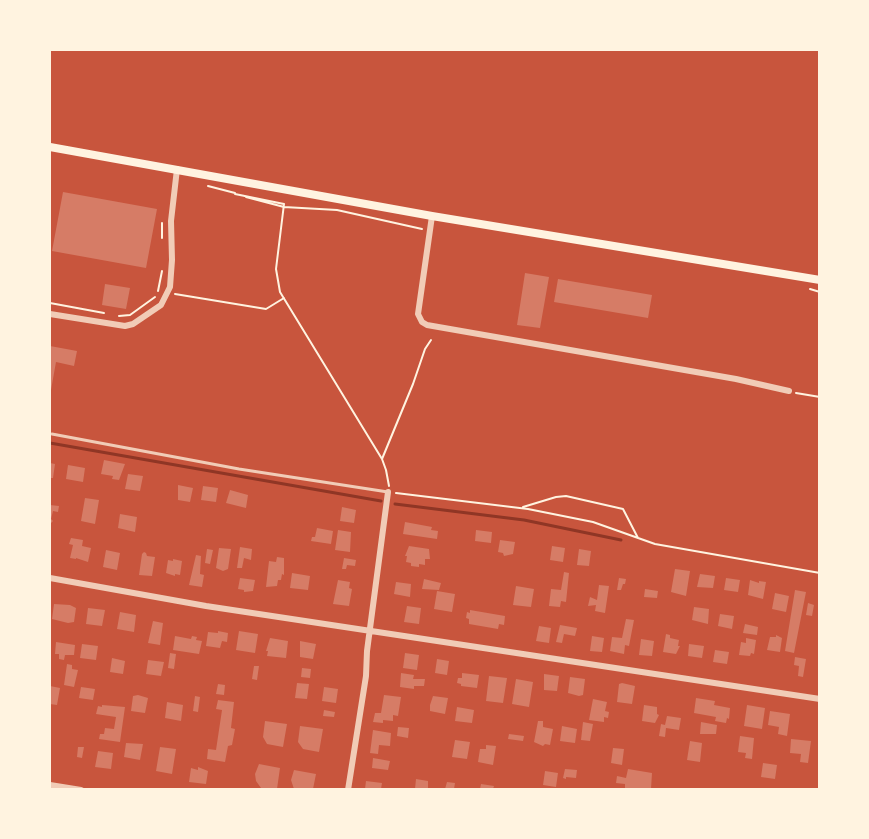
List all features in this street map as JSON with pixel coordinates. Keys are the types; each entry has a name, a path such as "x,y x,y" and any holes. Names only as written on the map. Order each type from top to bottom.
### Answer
{"main road":[{"path":"50,147 432,216 819,279"},
{"path":"770,271 819,286"}],"street":[{"path":"50,314 125,326 133,324 161,304 170,287 171,221 177,169"},
{"path":"432,216 418,314 422,322 427,325 736,379 789,391"},
{"path":"348,789 366,676 369,631 388,492"},
{"path":"50,578 206,606 819,699"},
{"path":"50,784 81,789"}],"lane":[{"path":"52,434 239,469 388,492"}],"path":[{"path":"207,185 235,194 284,204 276,280 284,298 382,459 389,484 388,492 520,507 593,522 655,544 819,573"},
{"path":"284,207 337,210 397,224"},
{"path":"163,215 163,246"},
{"path":"116,315 130,315 156,296 163,263"},
{"path":"175,294 266,309 284,298"},
{"path":"50,303 105,313"},
{"path":"382,459 425,349 431,340"},
{"path":"789,391 819,397"},
{"path":"520,507 556,496 566,496 623,509 638,538"}],"building":[{"path":"63,192 157,209 146,268 52,251"},
{"path":"525,273 549,277 540,328 517,325"},
{"path":"558,279 652,295 648,318 554,302"},
{"path":"105,284 130,288 126,309 102,305"},
{"path":"50,346 77,351 74,366 56,362 51,390"},
{"path":"104,460 125,464 119,480 112,479 113,476 101,474"},
{"path":"50,463 55,464 53,478 50,478"},
{"path":"68,465 85,468 83,482 66,479"},
{"path":"128,474 143,476 140,491 125,489"},
{"path":"178,485 193,488 190,502 178,500"},
{"path":"203,486 218,488 216,502 201,500"},
{"path":"230,490 248,495 246,508 226,503"},
{"path":"85,498 99,500 95,524 81,521"},
{"path":"50,505 59,506 58,512 53,511 51,519 53,521 50,524"},
{"path":"342,507 356,510 354,523 340,521"},
{"path":"120,514 137,517 135,532 118,528"},
{"path":"405,522 432,527 431,530 438,531 437,539 403,534"},
{"path":"317,528 333,531 331,544 311,541 312,537 315,537"},
{"path":"338,530 351,532 350,552 335,550"},
{"path":"476,530 492,532 491,543 475,541"},
{"path":"71,538 83,540 82,546 91,548 88,562 70,558 73,545 69,544"},
{"path":"500,540 515,542 513,554 504,556 503,553 498,552"},
{"path":"409,546 429,549 430,559 425,559 425,565 411,566 411,563 406,562 407,556 405,556"},
{"path":"552,546 565,548 563,562 550,560"},
{"path":"240,547 252,549 251,560 244,558 242,568 237,568"},
{"path":"219,548 231,549 228,569 223,571 216,568"},
{"path":"207,549 213,550 210,564 205,563"},
{"path":"579,549 591,551 589,566 577,565"},
{"path":"106,550 120,553 117,570 103,567"},
{"path":"144,552 147,556 155,557 152,576 139,575"},
{"path":"196,555 201,556 200,574 204,575 202,587 189,585"},
{"path":"277,557 284,558 284,575 282,574 281,580 278,580 277,586 266,587 269,561 276,562"},
{"path":"344,558 356,560 355,566 347,565 346,569 342,569"},
{"path":"173,559 182,561 180,575 166,573 168,560 173,561"},
{"path":"675,569 690,571 686,596 671,592"},
{"path":"564,572 569,573 566,602 561,601 560,607 549,606 551,589 561,590"},
{"path":"292,573 310,576 308,590 290,588"},
{"path":"700,574 715,576 713,588 697,587"},
{"path":"240,578 255,580 253,591 244,592 238,589"},
{"path":"619,578 626,579 621,590 617,590"},
{"path":"726,578 740,580 738,592 724,590"},
{"path":"424,579 441,583 439,590 422,589"},
{"path":"338,580 350,582 349,588 352,589 349,606 333,604"},
{"path":"750,580 759,583 759,581 766,582 763,599 748,595"},
{"path":"396,582 411,584 410,597 394,594"},
{"path":"599,585 609,586 605,613 595,611 596,605 588,606 590,597 597,600"},
{"path":"516,586 534,589 531,607 513,605"},
{"path":"645,589 658,591 657,598 644,597"},
{"path":"795,590 806,592 794,653 785,651"},
{"path":"437,591 455,594 452,612 434,609"},
{"path":"775,593 789,596 786,612 772,609"},
{"path":"808,603 814,605 812,616 806,615"},
{"path":"54,604 70,605 76,608 74,622 68,623 52,619"},
{"path":"407,606 421,608 419,624 404,622"},
{"path":"694,607 709,609 708,624 692,620"},
{"path":"88,608 105,610 102,626 86,624"},
{"path":"470,610 505,616 504,625 499,624 498,629 469,624 469,619 466,618"},
{"path":"120,612 136,615 134,632 117,629"},
{"path":"720,614 734,616 732,629 718,626"},
{"path":"626,619 634,620 629,646 625,645 624,654 610,651 612,637 622,638"},
{"path":"153,621 163,623 160,645 148,643"},
{"path":"745,624 758,627 757,635 743,633"},
{"path":"560,625 577,628 575,636 564,634 562,643 556,642"},
{"path":"539,626 551,628 549,643 536,641"},
{"path":"218,631 228,633 227,642 222,641 220,648 206,646 208,632 218,633"},
{"path":"239,631 258,634 255,653 236,650"},
{"path":"666,634 670,635 670,638 679,640 678,646 680,646 676,654 663,652"},
{"path":"776,635 782,638 780,652 767,650 770,637 776,637"},
{"path":"175,636 191,639 192,636 197,637 196,640 202,641 199,654 173,650"},
{"path":"592,636 604,638 602,652 590,651"},
{"path":"270,638 288,641 286,658 267,656 268,651 266,651"},
{"path":"746,638 756,640 754,654 751,653 750,656 739,655 741,642 746,643"},
{"path":"641,639 654,641 652,656 639,655"},
{"path":"300,641 316,644 313,659 300,657"},
{"path":"56,642 75,645 74,655 65,655 64,660 59,659 59,654 55,654"},
{"path":"82,644 98,646 96,660 80,658"},
{"path":"689,644 704,646 702,658 688,656"},
{"path":"715,650 729,652 727,664 713,662"},
{"path":"170,653 176,654 174,669 168,668"},
{"path":"405,653 419,655 417,670 403,668"},
{"path":"795,657 806,659 803,677 798,676 799,666 794,665"},
{"path":"112,658 125,661 123,674 110,672"},
{"path":"437,659 449,661 447,675 435,673"},
{"path":"148,660 164,662 161,676 146,674"},
{"path":"67,664 72,665 72,669 78,670 74,687 64,685"},
{"path":"254,666 259,666 257,680 252,679"},
{"path":"302,668 311,669 310,678 301,677"},
{"path":"401,673 414,675 413,679 425,679 424,686 414,686 414,689 400,687"},
{"path":"462,673 479,675 477,688 461,686 457,683 458,678 462,678"},
{"path":"544,674 559,676 557,691 544,690"},
{"path":"489,676 507,678 503,703 486,701"},
{"path":"570,677 585,679 583,695 568,693"},
{"path":"516,679 533,682 529,707 512,704"},
{"path":"297,683 309,684 307,699 295,698"},
{"path":"218,684 225,685 224,695 216,694"},
{"path":"619,684 635,686 632,704 617,702"},
{"path":"50,686 60,688 57,705 50,704"},
{"path":"81,687 95,689 93,700 79,698"},
{"path":"324,687 338,689 336,703 322,701"},
{"path":"384,695 401,697 398,716 393,715 393,721 373,722 375,713 381,713"},
{"path":"133,696 148,698 145,713 131,711"},
{"path":"195,696 200,697 198,712 193,711"},
{"path":"433,696 448,698 445,714 430,711"},
{"path":"696,698 715,701 714,705 730,708 729,719 727,718 726,723 715,721 716,717 694,713"},
{"path":"593,699 607,702 605,711 609,712 608,718 604,717 604,722 589,720"},
{"path":"218,700 234,702 231,728 235,729 225,762 207,759 208,749 216,750 222,710 216,709"},
{"path":"167,702 183,705 181,721 165,718"},
{"path":"102,705 125,707 120,742 99,739 100,734 104,734 105,728 114,729 116,717 96,714 98,706 102,707"},
{"path":"644,705 657,707 659,715 655,723 642,721"},
{"path":"747,705 765,708 762,729 744,726"},
{"path":"457,707 474,710 472,723 455,721"},
{"path":"324,710 335,712 334,717 323,716"},
{"path":"770,711 790,714 787,736 778,734 779,727 768,725"},
{"path":"667,716 681,718 679,730 666,728 665,737 659,736 661,724 665,725"},
{"path":"265,721 287,724 283,747 267,744 263,737"},
{"path":"538,721 543,721 543,727 553,729 550,745 543,746 534,742"},
{"path":"583,722 593,724 590,741 581,740"},
{"path":"701,722 717,725 716,734 700,734"},
{"path":"300,726 323,729 319,752 303,749 298,742"},
{"path":"562,726 577,729 575,743 560,741"},
{"path":"398,727 409,728 408,738 397,736"},
{"path":"373,730 391,733 390,746 379,745 378,754 370,753"},
{"path":"509,734 524,736 523,741 508,739"},
{"path":"740,736 754,738 752,759 745,758 746,753 738,752"},
{"path":"791,739 811,741 808,763 800,762 801,754 790,753"},
{"path":"455,740 470,742 467,759 452,757"},
{"path":"690,741 702,743 700,762 687,760"},
{"path":"126,743 143,744 140,760 124,757"},
{"path":"486,745 496,746 493,765 478,762 480,749 486,749"},
{"path":"78,747 84,747 82,758 77,757"},
{"path":"160,747 176,749 172,774 156,771"},
{"path":"613,748 624,749 622,765 611,763"},
{"path":"98,751 113,753 111,769 95,767"},
{"path":"373,758 390,761 388,770 372,768"},
{"path":"763,763 777,765 775,779 761,777"},
{"path":"259,764 280,768 277,789 261,788 256,781 255,774"},
{"path":"198,767 208,771 206,784 189,782 191,768 198,770"},
{"path":"565,769 577,770 576,778 563,778"},
{"path":"628,769 652,773 651,789 625,789 625,784 616,783 617,776 626,778"},
{"path":"294,770 316,774 313,789 294,789 291,780"},
{"path":"545,771 558,773 556,787 543,785"},
{"path":"416,779 428,781 428,789 415,789"},
{"path":"366,781 382,783 381,789 365,789"},
{"path":"447,782 455,783 454,789 445,789"},
{"path":"481,784 494,786 493,789 480,789"}],"waterway":[{"path":"50,443 381,501"},
{"path":"395,504 524,520 621,540"}]}
